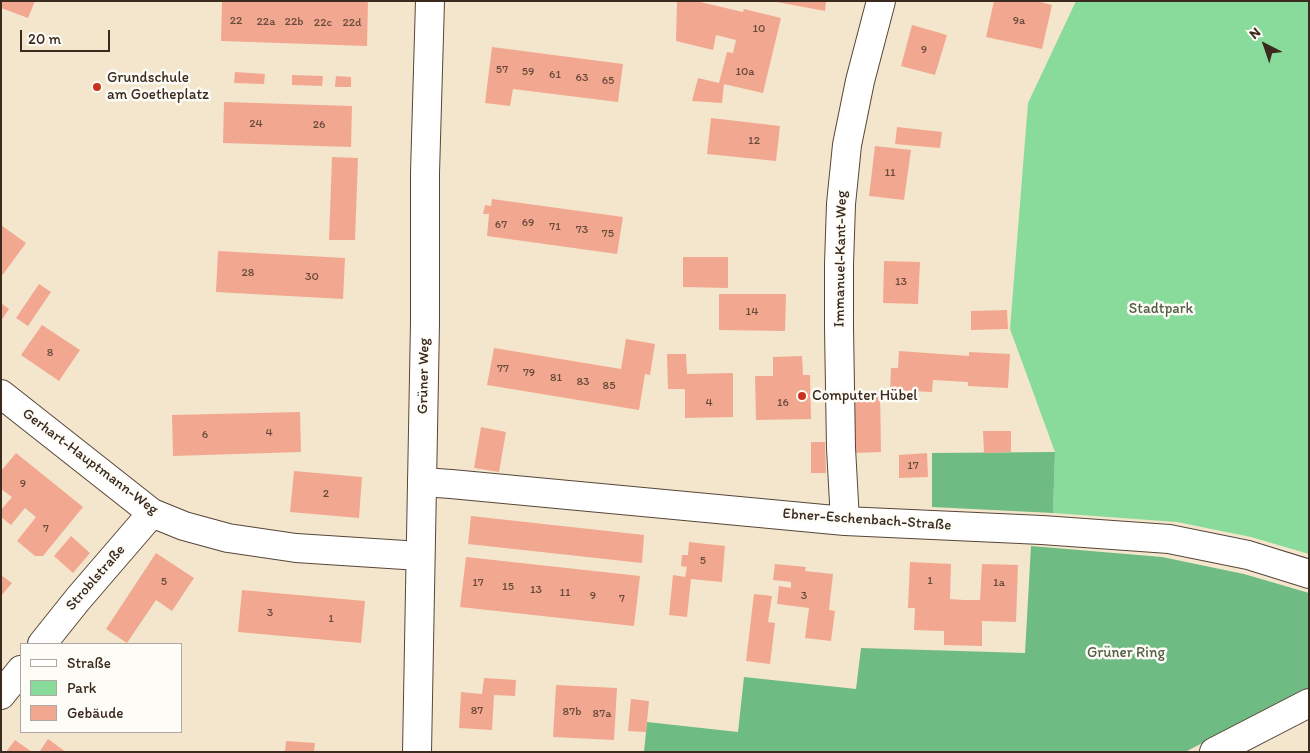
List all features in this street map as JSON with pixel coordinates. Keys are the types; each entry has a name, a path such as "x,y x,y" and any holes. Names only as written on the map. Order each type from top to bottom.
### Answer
{"street":[{"name":"Grüner Weg","path":"417,752 425,322 425,173 430,1"},
{"name":"Immanuel-Kant-Weg","path":"845,521 841,448 839,310 841,204 847,145 860,81 882,1"},
{"name":"Gerhart-Hauptmann-Weg","path":"1,394 152,513 184,526 228,538 296,548 420,556"},
{"name":"Ebner-Eschenbach-Straße","path":"422,482 845,521 1042,530 1170,539 1248,555 1309,574"},
{"name":"Stroblstraße","path":"43,643 152,513"},
{"path":"1,695 20,671"},
{"path":"1214,752 1309,703"}],"green space":[{"name":"Stadtpark","path":"1076,1 1309,1 1309,554 1251,537 1177,522 1053,513 1055,452 1010,329 1028,103"},
{"path":"1055,452 1053,513 932,507 932,453"},
{"name":"Grüner Ring","path":"1031,546 1162,557 1244,574 1309,593 1309,688 1185,752 644,752 647,722 738,732 744,677 856,689 861,648 1025,653"}],"building":[{"path":"1,1 35,1 28,18 1,8"},
{"path":"222,1 368,1 367,46 221,41"},
{"path":"677,1 696,1 743,12 744,9 781,18 763,93 724,84 722,103 692,101 698,78 719,83 727,52 733,53 736,40 716,35 713,50 676,41"},
{"path":"771,1 826,1 825,11"},
{"path":"994,1 1037,1 1052,5 1042,49 986,37"},
{"path":"912,25 947,35 935,75 901,66"},
{"path":"492,47 623,64 618,102 513,89 510,106 485,103"},
{"path":"235,72 265,74 264,84 234,83"},
{"path":"292,75 323,76 322,86 292,85"},
{"path":"336,76 351,77 351,87 335,87"},
{"path":"224,102 352,106 351,147 223,143"},
{"path":"711,118 780,126 776,161 707,154"},
{"path":"897,127 942,132 940,148 895,144"},
{"path":"875,146 911,150 904,200 869,196"},
{"path":"332,157 358,158 355,240 329,240"},
{"path":"492,199 623,217 617,254 487,236 489,214 483,214 485,205 491,206"},
{"path":"1,225 26,243 1,277"},
{"path":"218,251 345,258 343,299 216,292"},
{"path":"683,257 728,257 728,288 683,287"},
{"path":"884,261 920,262 918,304 883,303"},
{"path":"39,284 51,292 28,326 16,318"},
{"path":"719,294 786,294 785,331 719,330"},
{"path":"1,303 9,309 1,321"},
{"path":"1007,310 1008,329 971,330 971,311"},
{"path":"42,325 80,350 59,381 21,355"},
{"path":"626,339 655,344 650,375 645,374 639,410 487,385 494,348 621,369"},
{"path":"899,351 969,356 969,352 1010,354 1008,388 968,386 968,382 933,380 932,392 890,390 891,368 898,368"},
{"path":"667,354 686,354 687,374 733,373 733,417 685,418 685,389 668,389"},
{"path":"802,356 803,375 810,375 811,419 756,420 755,376 773,376 773,357"},
{"path":"853,391 880,391 881,452 853,453"},
{"path":"300,412 301,452 173,456 172,415"},
{"path":"481,427 506,432 499,472 474,468"},
{"path":"983,431 1011,431 1011,452 984,453"},
{"path":"811,442 825,442 826,473 811,473"},
{"path":"16,453 83,507 43,556 35,556 17,541 36,517 25,508 11,525 1,517 1,510 12,497 1,489 1,471"},
{"path":"927,453 928,477 899,478 899,455"},
{"path":"294,471 362,477 359,518 290,512"},
{"path":"471,516 644,535 642,563 468,544"},
{"path":"71,536 90,553 73,573 54,556"},
{"path":"689,542 725,546 722,582 691,579 687,617 669,615 673,575 685,577 687,567 681,566 682,555 688,555"},
{"path":"156,553 194,578 172,611 156,600 127,643 106,629"},
{"path":"466,557 640,576 634,626 460,607"},
{"path":"910,562 951,564 950,599 964,600 980,600 982,564 1018,565 1016,622 982,621 982,646 944,645 944,631 914,630 915,608 908,608"},
{"path":"775,564 806,567 805,571 833,574 829,610 835,611 831,641 805,638 809,608 777,604 779,586 791,588 791,582 773,580"},
{"path":"1,575 12,583 1,596"},
{"path":"242,590 365,601 361,643 238,632"},
{"path":"754,594 772,596 768,622 775,623 770,664 746,661"},
{"path":"484,678 516,680 515,696 494,695 492,730 459,728 461,692 482,694"},
{"path":"556,685 617,688 614,740 553,737"},
{"path":"631,699 649,701 646,732 628,731"},
{"path":"48,739 66,752 41,752"},
{"path":"15,740 32,752 6,752"},
{"path":"286,741 315,743 314,752 285,752"}],"place":[{"name":"Grundschule am Goetheplatz","path":"97,87"},
{"name":"Computer Hübel","path":"802,396"}]}
